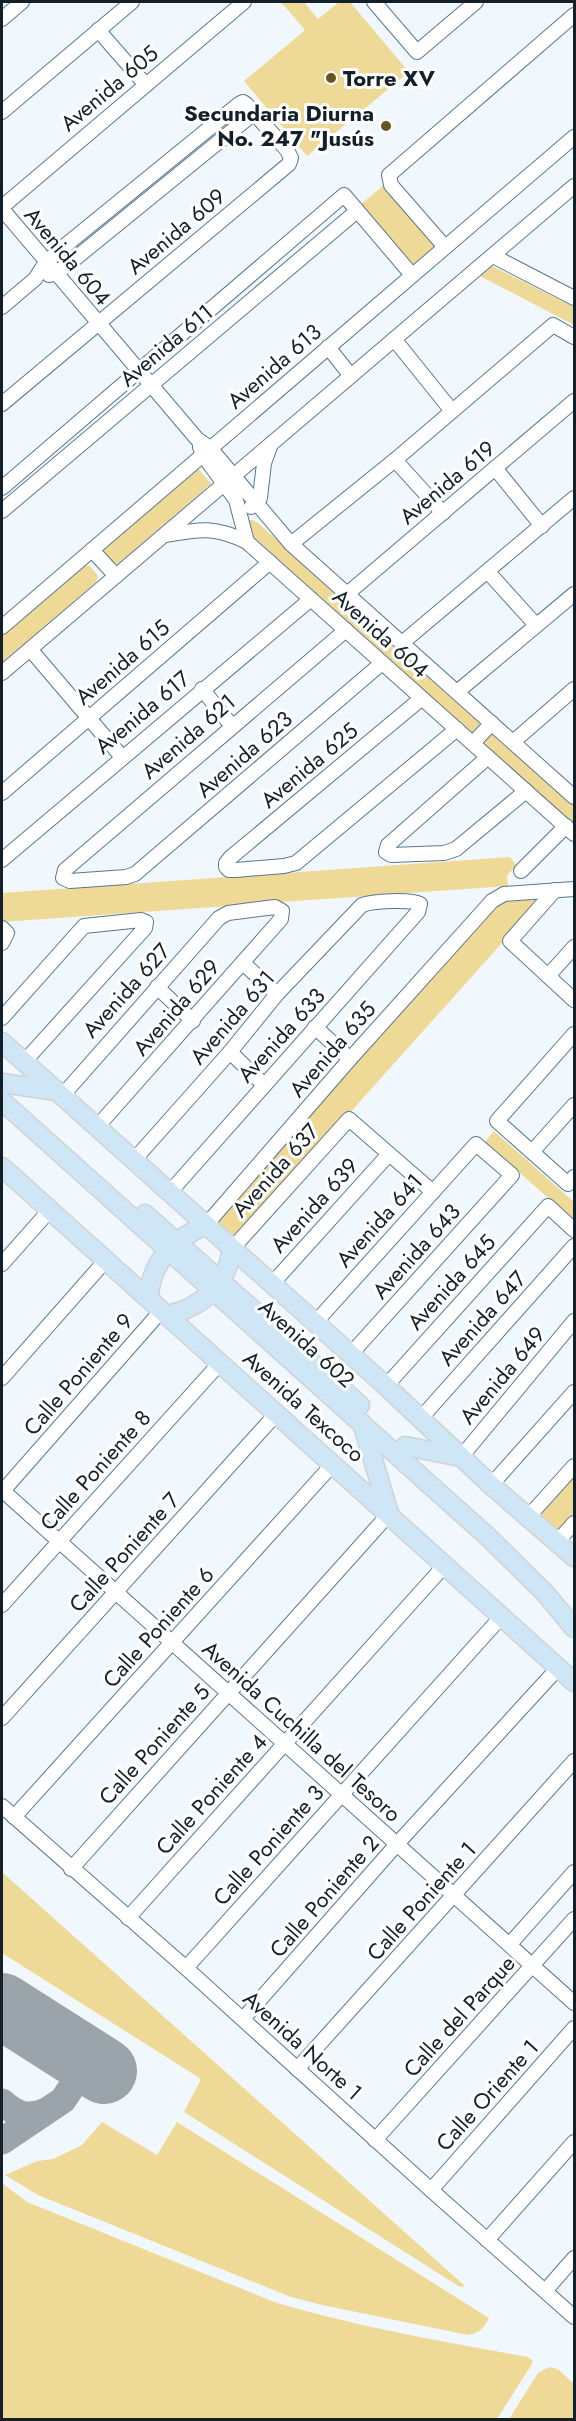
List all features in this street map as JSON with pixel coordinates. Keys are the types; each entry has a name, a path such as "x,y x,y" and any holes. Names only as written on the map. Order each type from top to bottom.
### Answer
{"main road":[{"name":"Avenida 602","path":"2,1042 314,1324 386,1386 491,1485 574,1557"},
{"name":"Avenida 602","path":"2,1085 172,1246"},
{"path":"2,1085 59,1093"},
{"name":"Avenida 602","path":"2,1101 405,1446 527,1558 574,1612"},
{"name":"Avenida Texcoco","path":"2,1167 574,1682"},
{"path":"206,1225 172,1246 152,1275 160,1308 193,1307 217,1286 228,1268 232,1249"},
{"name":"Avenida 602","path":"217,1286 362,1423 516,1563 574,1628"},
{"path":"362,1423 389,1514"},
{"path":"405,1446 461,1457"}],"street":[{"path":"2,19 22,2"},
{"path":"2,112 132,2"},
{"name":"Avenida 605","path":"2,208 244,2"},
{"path":"374,2 417,52 476,2"},
{"path":"445,248 391,185 389,176 574,15"},
{"path":"98,30 146,85"},
{"path":"2,307 35,279 46,262 243,102 254,113 56,273 35,279"},
{"name":"Avenida 609","path":"2,404 289,164 291,158 287,150 254,113"},
{"name":"Avenida 613","path":"2,627 328,347 573,143"},
{"path":"2,673 574,186"},
{"name":"Avenida 611","path":"2,488 344,195 357,210 2,511"},
{"name":"Avenida 604","path":"2,208 98,324 153,385 229,479 256,504 291,544 513,742 572,791"},
{"path":"357,210 412,276"},
{"path":"493,256 574,298"},
{"path":"291,544 395,460 553,325 574,337"},
{"path":"394,339 452,411"},
{"path":"328,347 351,376"},
{"name":"Avenida 619","path":"347,594 574,401"},
{"path":"239,514 256,504 260,498 264,463 271,443"},
{"path":"395,460 443,513"},
{"path":"495,468 542,526"},
{"name":"Avenida 604","path":"229,479 247,542 570,830"},
{"path":"402,644 574,498"},
{"path":"164,535 212,529 226,531 247,542"},
{"path":"92,550 116,576"},
{"name":"Avenida 615","path":"2,793 270,562"},
{"path":"488,572 536,625"},
{"path":"457,692 574,594"},
{"name":"Avenida 617","path":"2,860 202,688 311,599"},
{"name":"Avenida 621","path":"63,878 65,870 346,630"},
{"path":"30,649 122,757"},
{"name":"Avenida 623","path":"63,878 70,881 132,876 382,663"},
{"path":"202,688 232,726"},
{"path":"513,742 574,689"},
{"name":"Avenida 625","path":"422,698 230,858 226,867 229,870 236,870 292,864 457,729"},
{"path":"473,743 492,723"},
{"path":"488,757 388,845 386,852 391,855 402,855 444,853 456,849 526,791"},
{"path":"521,871 570,830"},
{"path":"574,889 555,890 511,938 512,944 574,1000"},
{"name":"Avenida 635","path":"206,1225 350,1059 492,901 504,894 555,890"},
{"name":"Avenida 631","path":"134,1160 278,994 364,903 413,901 420,904"},
{"name":"Avenida 633","path":"170,1192 418,912 420,904"},
{"name":"Avenida 627","path":"59,1093 224,914 275,907 282,911"},
{"name":"Avenida 629","path":"97,1127 281,919 282,911"},
{"path":"2,1018 85,925 141,920 146,922 145,928 24,1062"},
{"path":"548,976 574,947"},
{"path":"243,963 278,994"},
{"path":"157,987 193,1021"},
{"path":"315,1027 350,1059"},
{"path":"571,1180 532,1152 497,1121 574,1034"},
{"path":"230,1052 264,1085"},
{"path":"532,1152 574,1106"},
{"name":"Avenida 637","path":"232,1249 349,1119 389,1154"},
{"name":"Avenida 643","path":"350,1355 512,1175 476,1144"},
{"name":"Avenida 641","path":"314,1324 476,1144"},
{"path":"389,1154 433,1192"},
{"name":"Avenida 639","path":"271,1285 389,1154"},
{"name":"Avenida 645","path":"386,1386 548,1206 574,1230"},
{"path":"2,1264 49,1211"},
{"name":"Avenida 647","path":"421,1418 574,1246"},
{"path":"2,1378 106,1260"},
{"name":"Calle Poniente 9","path":"2,1491 160,1308"},
{"name":"Avenida 649","path":"461,1457 574,1321"},
{"name":"Calle Poniente 8","path":"2,1605 220,1363"},
{"path":"491,1485 574,1392"},
{"name":"Calle Poniente 7","path":"2,1718 277,1413"},
{"name":"Calle Poniente 6","path":"14,1817 333,1464"},
{"path":"529,1516 574,1466"},
{"name":"Avenida Cuchilla del Tesoro","path":"2,1491 510,1944 574,2004"},
{"name":"Calle Poniente 5","path":"71,1869 389,1514"},
{"path":"557,1542 574,1523"},
{"name":"Calle Poniente 4","path":"129,1918 445,1565"},
{"name":"Calle Poniente 3","path":"186,1968 501,1617"},
{"name":"Calle Poniente 2","path":"243,2019 397,1844 559,1667"},
{"name":"Calle Poniente 1","path":"297,2069 574,1761"},
{"name":"Avenida Norte 1","path":"2,1806 574,2317"},
{"path":"510,1944 574,1872"},
{"name":"Calle del Parque","path":"375,2140 574,1919"},
{"name":"Calle Oriente 1","path":"431,2190 574,2028"},
{"path":"487,2240 574,2142"},
{"path":"546,2290 574,2258"}],"shaded area":[{"path":"281,2 304,2 318,19 339,2 350,2 409,72 307,156 244,81 305,30"},
{"path":"384,185 435,246 410,267 359,206"},
{"path":"492,266 574,307 574,325 480,276"},
{"path":"197,467 211,484 118,564 113,563 103,552 103,548"},
{"path":"245,520 258,523 482,722 470,735 248,538"},
{"path":"83,566 90,566 98,576 96,582 2,663 2,634"},
{"path":"491,730 574,806 574,828 479,743"},
{"path":"510,857 517,866 507,875 508,886 2,922 2,893"},
{"path":"545,895 235,1241 214,1222 500,900"},
{"path":"494,1131 574,1202 574,1221 485,1142"},
{"path":"574,1475 574,1513 558,1531 539,1514"},
{"path":"2,1872 465,2286 460,2287 184,2112 201,2079 2,1953"},
{"path":"102,2122 157,2155 177,2122 489,2318 487,2322 481,2330 468,2335 291,2297 38,2195 5,2175 37,2161 53,2159 82,2145"},
{"path":"2,2183 27,2202 277,2303 370,2327 528,2357 533,2361 532,2364 497,2419 2,2419"},
{"path":"551,2367 559,2370 574,2384 574,2419 509,2419 538,2373"}],"taxiway":[{"path":"2,2141 63,2100 89,2061"},
{"path":"2,2102 17,2113 34,2115 46,2111"}],"runway":[{"path":"2,2006 104,2071"}],"place":[{"name":"Torre XV","path":"331,78"},
{"name":"Secundaria Diurna No. 247 \"Jusús","path":"386,126"}]}
